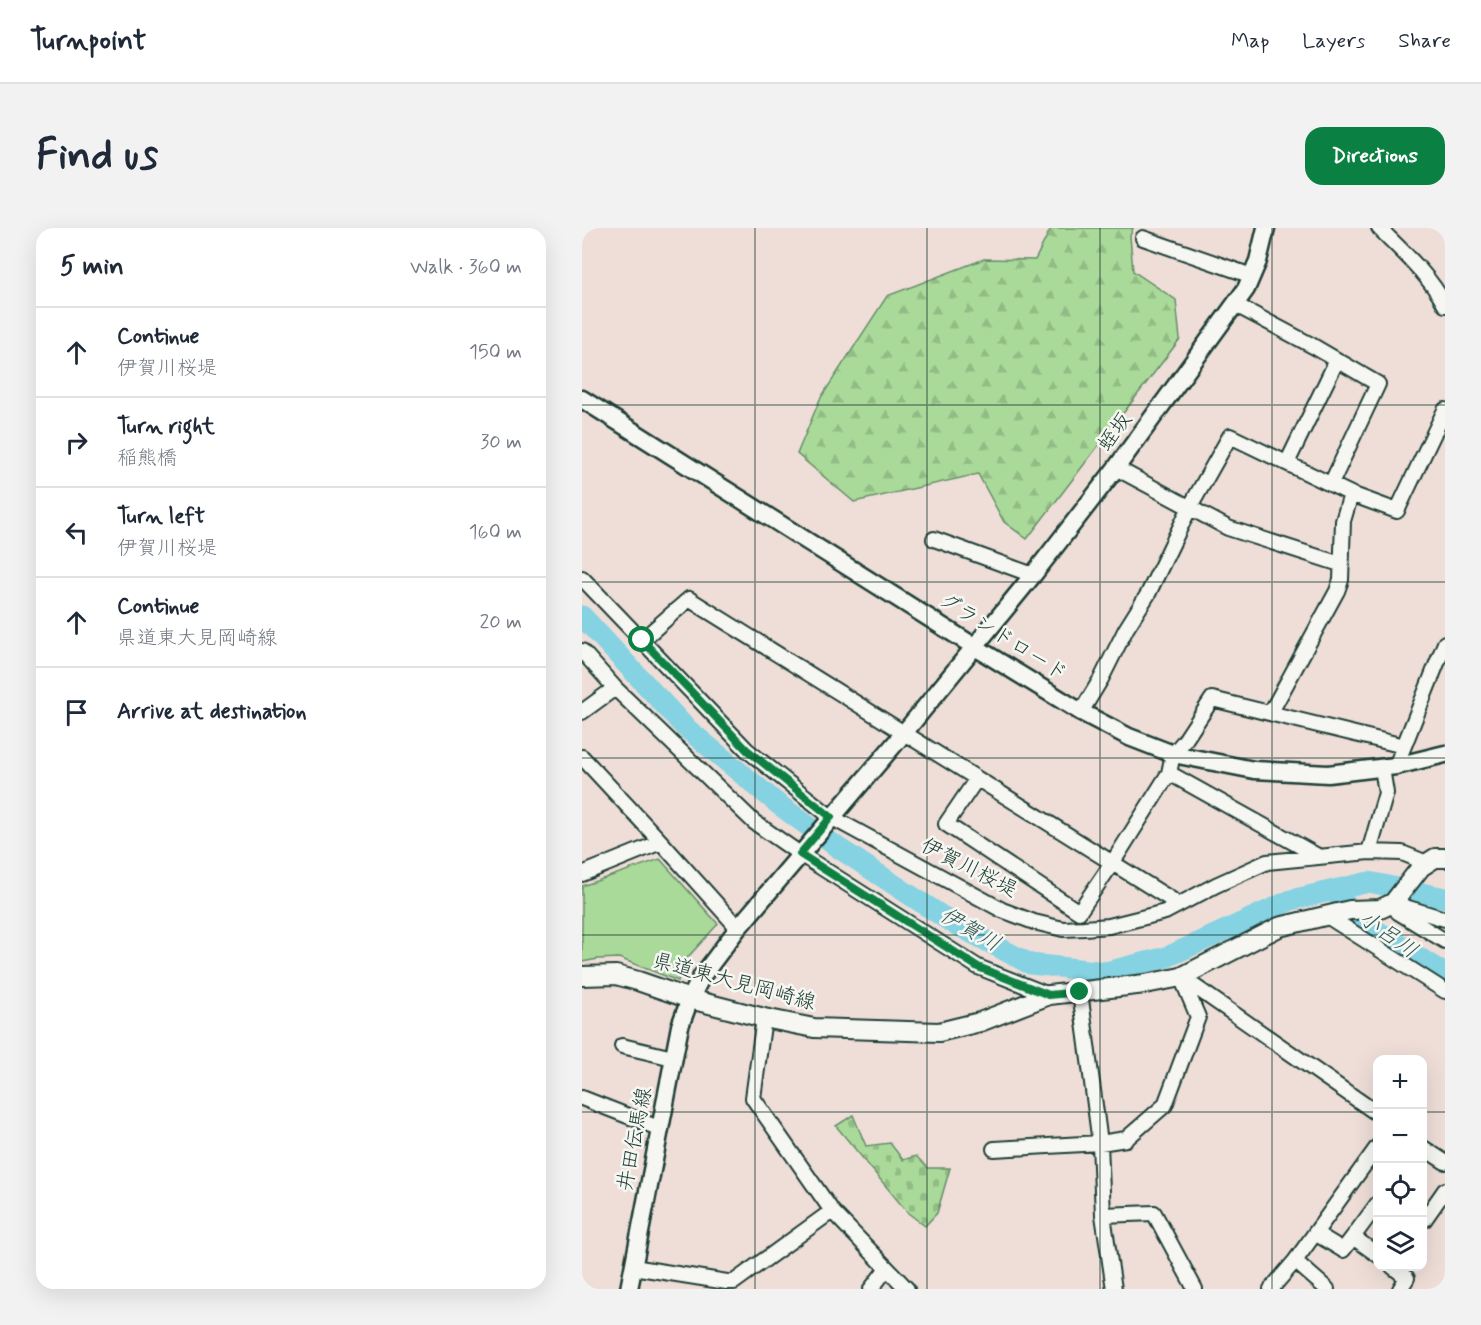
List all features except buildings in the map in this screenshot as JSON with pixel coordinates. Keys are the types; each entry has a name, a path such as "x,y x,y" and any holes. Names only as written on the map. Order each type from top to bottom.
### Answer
{"main road":[{"path":"1387,906 1436,861"},
{"name":"県道東大見岡崎線","path":"582,976 616,975 690,999 814,1028 939,1032 980,1022 1049,995 1145,984 1181,977 1279,927 1350,910 1387,906"}],"street":[{"name":"蛭坂","path":"831,817 904,734 1034,575 1116,468 1236,305 1252,276 1266,228"},
{"path":"1379,228 1439,293 1445,305"},
{"path":"1143,238 1252,276"},
{"path":"1236,305 1378,384 1331,484"},
{"path":"1287,463 1337,360"},
{"name":"グランドロード","path":"582,399 975,647 1081,712 1129,737 1173,754 1254,770 1328,774 1389,767 1445,754"},
{"path":"1081,712 1101,679 1126,629 1148,594 1190,507 1230,436 1351,494 1397,511 1445,410"},
{"path":"1116,468 1228,528 1340,564"},
{"path":"1271,712 1337,591 1341,580 1343,520 1351,494"},
{"path":"934,539 1034,575"},
{"name":"伊賀川桜堤","path":"582,578 747,750 831,817 1002,910 1034,922 1063,929 1109,926 1165,912 1216,885 1268,862 1369,852 1401,853 1436,861"},
{"path":"642,640 689,599 976,780 1172,900"},
{"path":"1369,852 1386,793 1389,767 1404,746 1445,644"},
{"path":"582,651 615,688 754,822 800,854 978,967 1049,995"},
{"path":"582,712 615,688"},
{"path":"976,780 946,824 1079,912 1169,773 1173,754 1212,699 1404,746"},
{"path":"582,758 738,928"},
{"path":"1169,773 1318,856"},
{"name":"井田伝馬線","path":"629,1289 678,1034 690,999 702,976 738,928 831,817"},
{"path":"582,874 661,842"},
{"path":"1387,906 1445,919"},
{"path":"1387,906 1445,941"},
{"path":"1326,916 1445,991"},
{"path":"1181,977 1373,1111"},
{"path":"994,1149 1100,1143 1126,1139 1165,1105 1198,1017 1181,977"},
{"path":"1080,992 1100,1143 1103,1215 1114,1289"},
{"path":"764,1018 753,1098 832,1211 907,1289"},
{"path":"622,1046 673,1058"},
{"path":"582,1098 661,1129"},
{"path":"1427,1150 1445,1162"},
{"path":"1271,1289 1295,1261 1373,1152"},
{"path":"1426,1217 1445,1190"},
{"path":"1315,1233 1343,1250 1373,1209"},
{"path":"633,1267 727,1282 735,1287 832,1211"},
{"path":"1103,1215 1154,1213 1195,1289"},
{"path":"1353,1237 1373,1252"},
{"path":"1295,1261 1328,1289"},
{"path":"871,1289 887,1268"},
{"path":"1398,1271 1407,1278 1400,1289"}],"green space":[{"path":"1051,228 1133,228 1130,236 1133,271 1176,300 1180,339 1027,539 1004,522 978,474 854,502 797,454 820,399 887,296 984,259 1035,260"},
{"path":"660,859 718,924 688,957 678,981 619,958 582,962 582,886"},
{"path":"853,1115 866,1146 890,1143 903,1160 916,1156 928,1168 950,1168 937,1213 925,1226 908,1213 836,1126"}],"waterway":[{"name":"伊賀川","path":"582,616 685,727 778,804 837,847 951,922 1030,964 1106,972 1167,957 1291,900 1369,882 1445,898"},
{"name":"小呂川","path":"1340,899 1365,923 1445,974"}],"route":[{"path":"642,640 747,750 831,817 800,854 978,967 1049,995 1080,992"}]}
